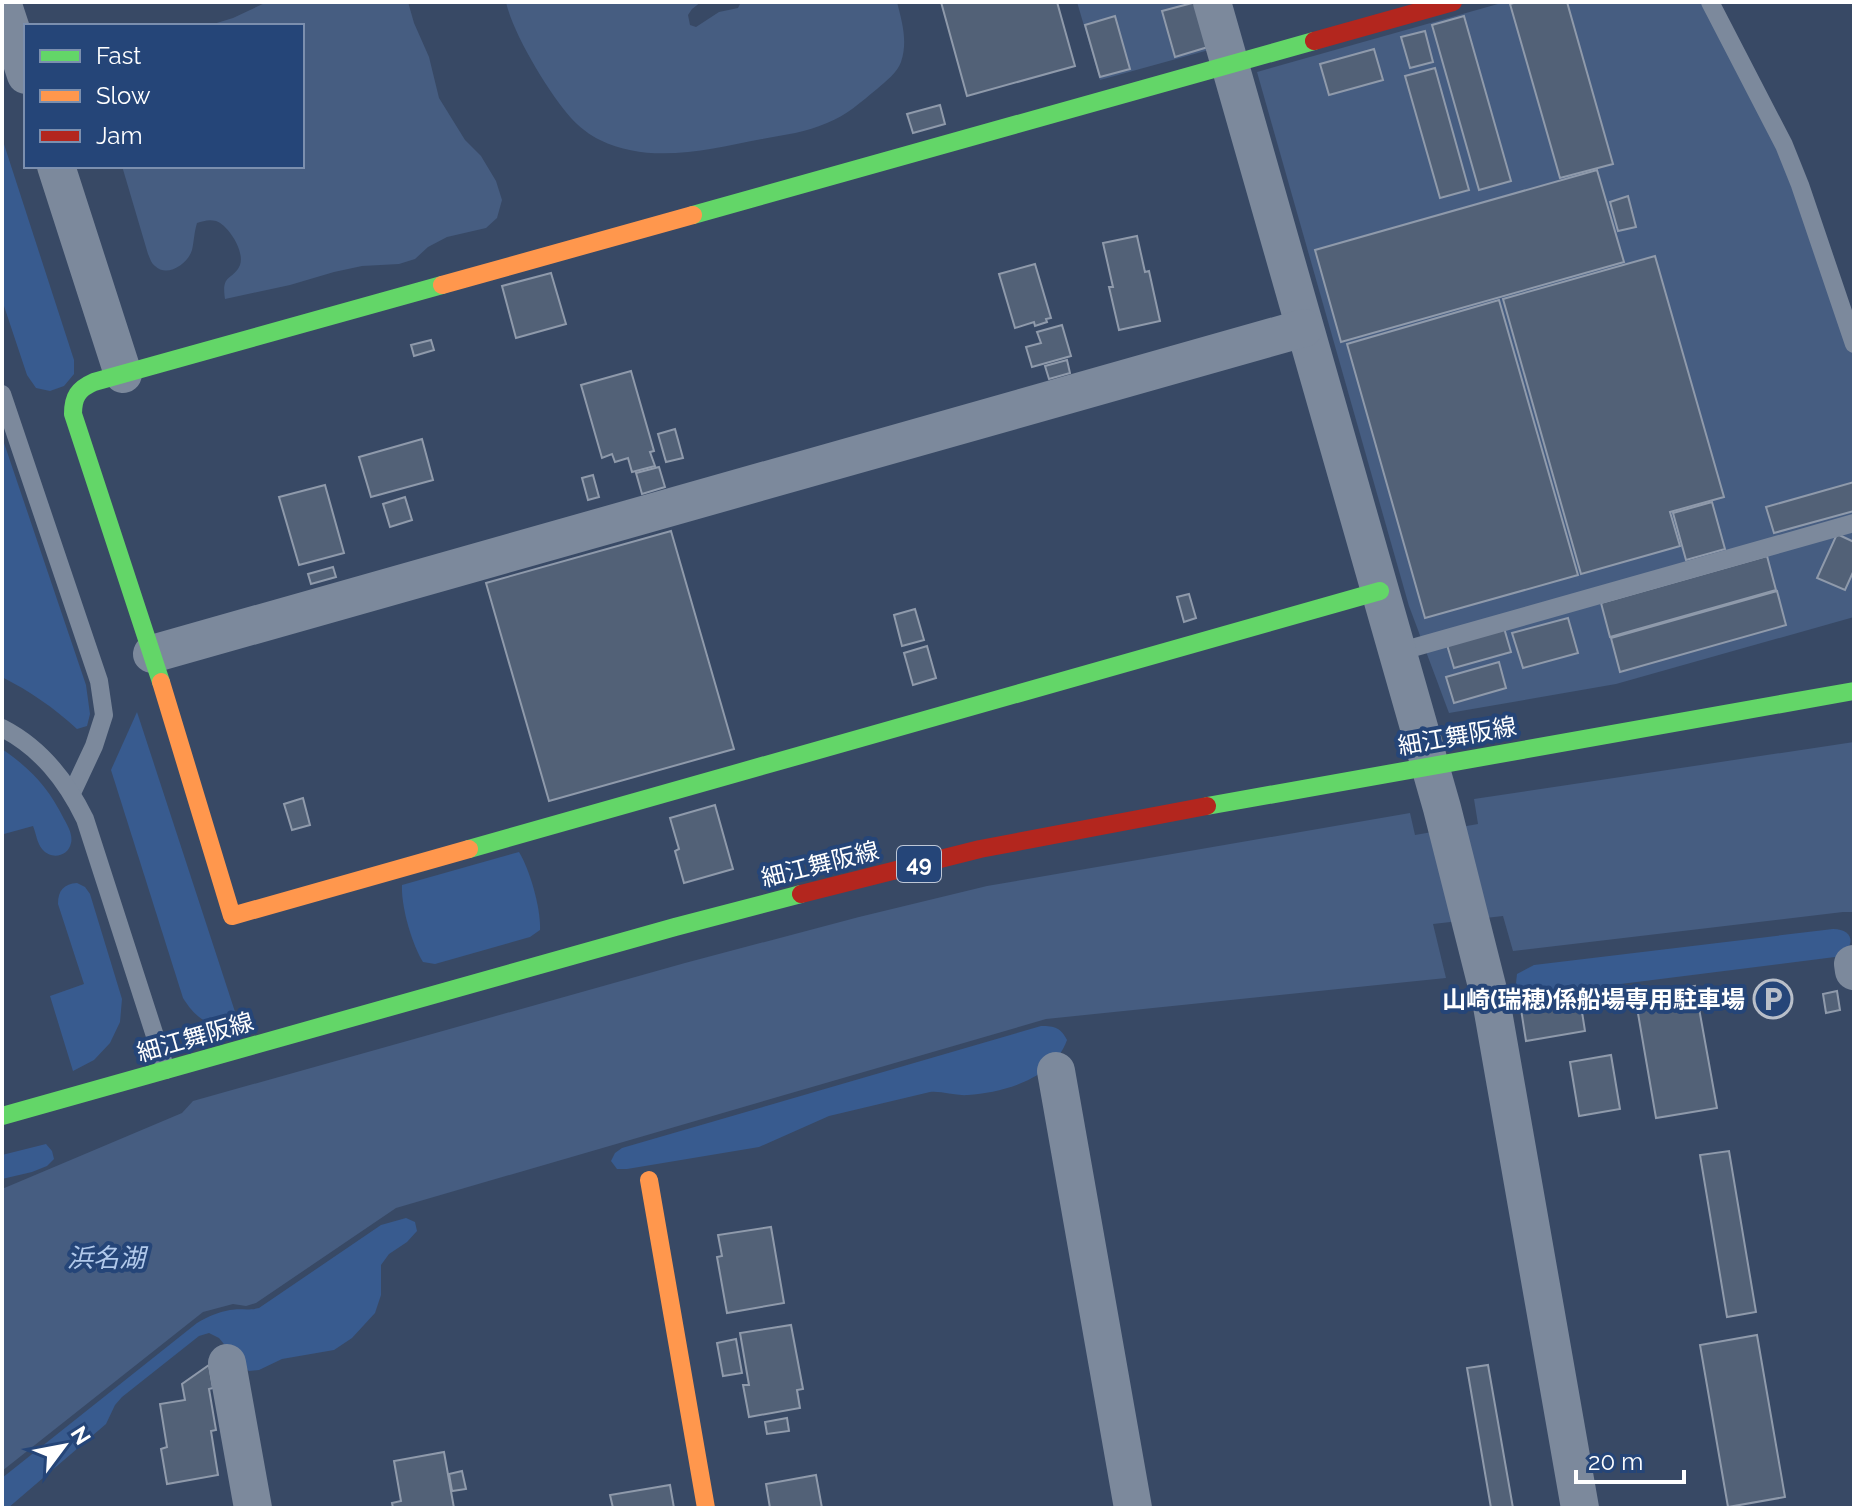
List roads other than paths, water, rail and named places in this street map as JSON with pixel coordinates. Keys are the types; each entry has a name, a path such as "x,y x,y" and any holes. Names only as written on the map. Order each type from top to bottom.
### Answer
{"street":[{"path":"2,2 24,69"},
{"path":"1212,2 1430,765 1492,1006 1580,1508"},
{"path":"1380,591 232,916 152,654 73,414 73,400 81,388 123,374 1453,2"},
{"path":"57,168 123,374"},
{"path":"152,654 1304,328"},
{"name":"細江舞阪線","path":"2,1116 675,927 965,853 1430,765 1854,691"},
{"path":"1056,1071 1133,1508"},
{"path":"649,1180 706,1508"},
{"path":"227,1363 253,1508"}],"lane":[{"path":"1710,2 1788,154 1854,344"},
{"path":"2,394 99,681 104,715 94,746 72,793"},
{"path":"1398,652 1854,523"},
{"path":"2,728 35,749 55,769 85,819 166,1070"}],"water":[{"path":"267,2 408,2 429,57 439,98 496,181 502,200 497,218 486,228 447,237 428,247 415,259 399,264 362,266 225,299 226,281 237,270 241,259 234,239 221,223 208,220 197,223 190,255 176,268 165,271 154,265 123,168 304,168 304,24 214,24"},
{"path":"506,2 701,2 688,15 690,25 696,27 719,12 738,8 741,2 897,2 904,47 899,66 887,80 847,112 819,126 681,153 640,152 600,140 571,118 533,63"},
{"path":"1077,2 1203,2 1216,48 1100,80"},
{"path":"1505,2 1719,2 1854,321 1854,617 1616,684 1449,713 1409,606 1257,72"},
{"name":"浜名湖","path":"1854,742 1854,912 1513,951 1503,916 1433,924 1446,978 1046,1019 396,1208 256,1303 246,1306 233,1304 203,1312 2,1471 2,1189 182,1113 193,1101 685,963 987,886 1410,813 1415,835 1478,824 1474,799"}],"place":[{"name":"山崎(瑞穂)係船場専用駐車場","path":"1773,999"}]}
